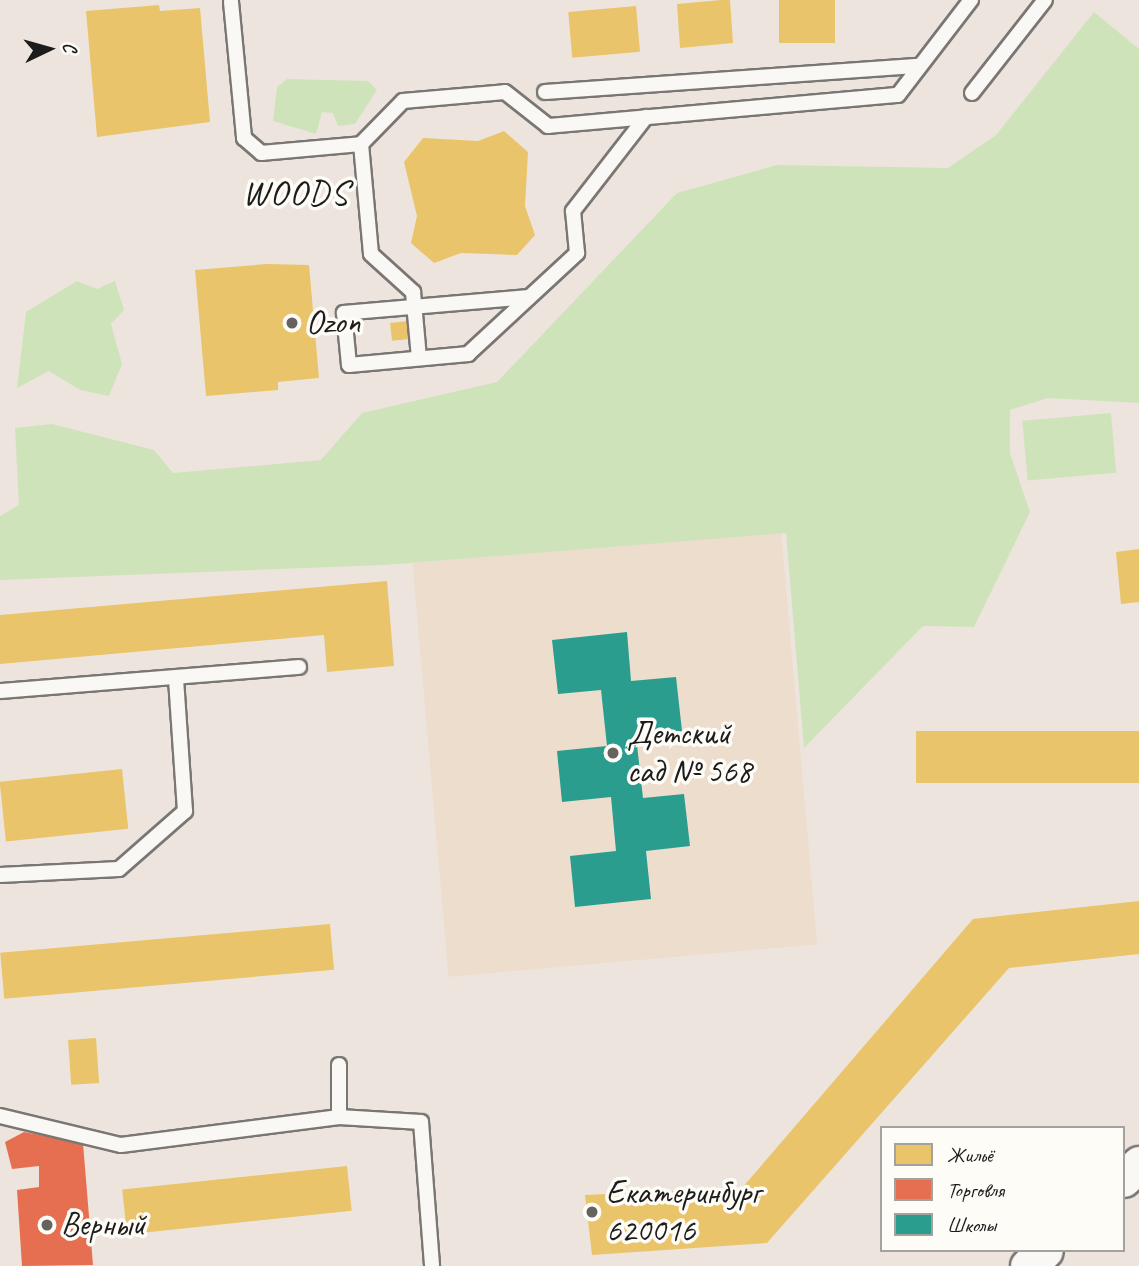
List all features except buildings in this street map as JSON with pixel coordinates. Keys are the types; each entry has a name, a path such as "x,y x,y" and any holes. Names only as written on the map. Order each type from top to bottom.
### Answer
{"street":[{"path":"1125,1177 1139,1164"},
{"path":"1028,1266 1043,1252"}],"lane":[{"path":"231,2 244,138 261,153 361,144 403,101 505,92 548,126 898,95 971,0"},
{"path":"972,93 1045,0"},
{"path":"545,92 919,66"},
{"path":"528,297 344,313 349,365 468,354 577,253 573,211 646,117"},
{"path":"361,144 371,254 413,292 419,358"},
{"path":"0,691 299,667"},
{"path":"0,875 120,869 185,811 176,678"},
{"path":"339,1065 339,1117"},
{"path":"0,1116 121,1144 339,1117 421,1122 432,1266"}],"shaded area":[{"name":"Детский сад № 568","path":"781,531 817,944 449,977 412,563"}],"green space":[{"path":"1094,12 1139,49 1139,403 1048,398 1010,410 1010,453 1030,512 974,627 923,626 804,748 786,533 385,565 0,580 0,516 19,505 15,428 52,424 154,450 173,473 321,460 362,413 497,382 677,193 777,165 948,168 996,135"},
{"path":"287,79 368,81 377,90 355,124 338,126 333,113 322,112 316,134 273,121 277,87"},
{"path":"77,281 97,289 115,281 124,310 111,324 122,364 109,396 80,390 49,371 17,388 26,312"},
{"path":"1111,413 1116,473 1028,481 1022,421"}],"place":[{"name":"Ozon","path":"292,323"},
{"name":"Детский сад № 568","path":"613,753"},
{"name":"Екатеринбург 620016","path":"592,1212"},
{"name":"Верный","path":"47,1225"}],"district":[{"name":"WOODS","path":"296,193"}]}
